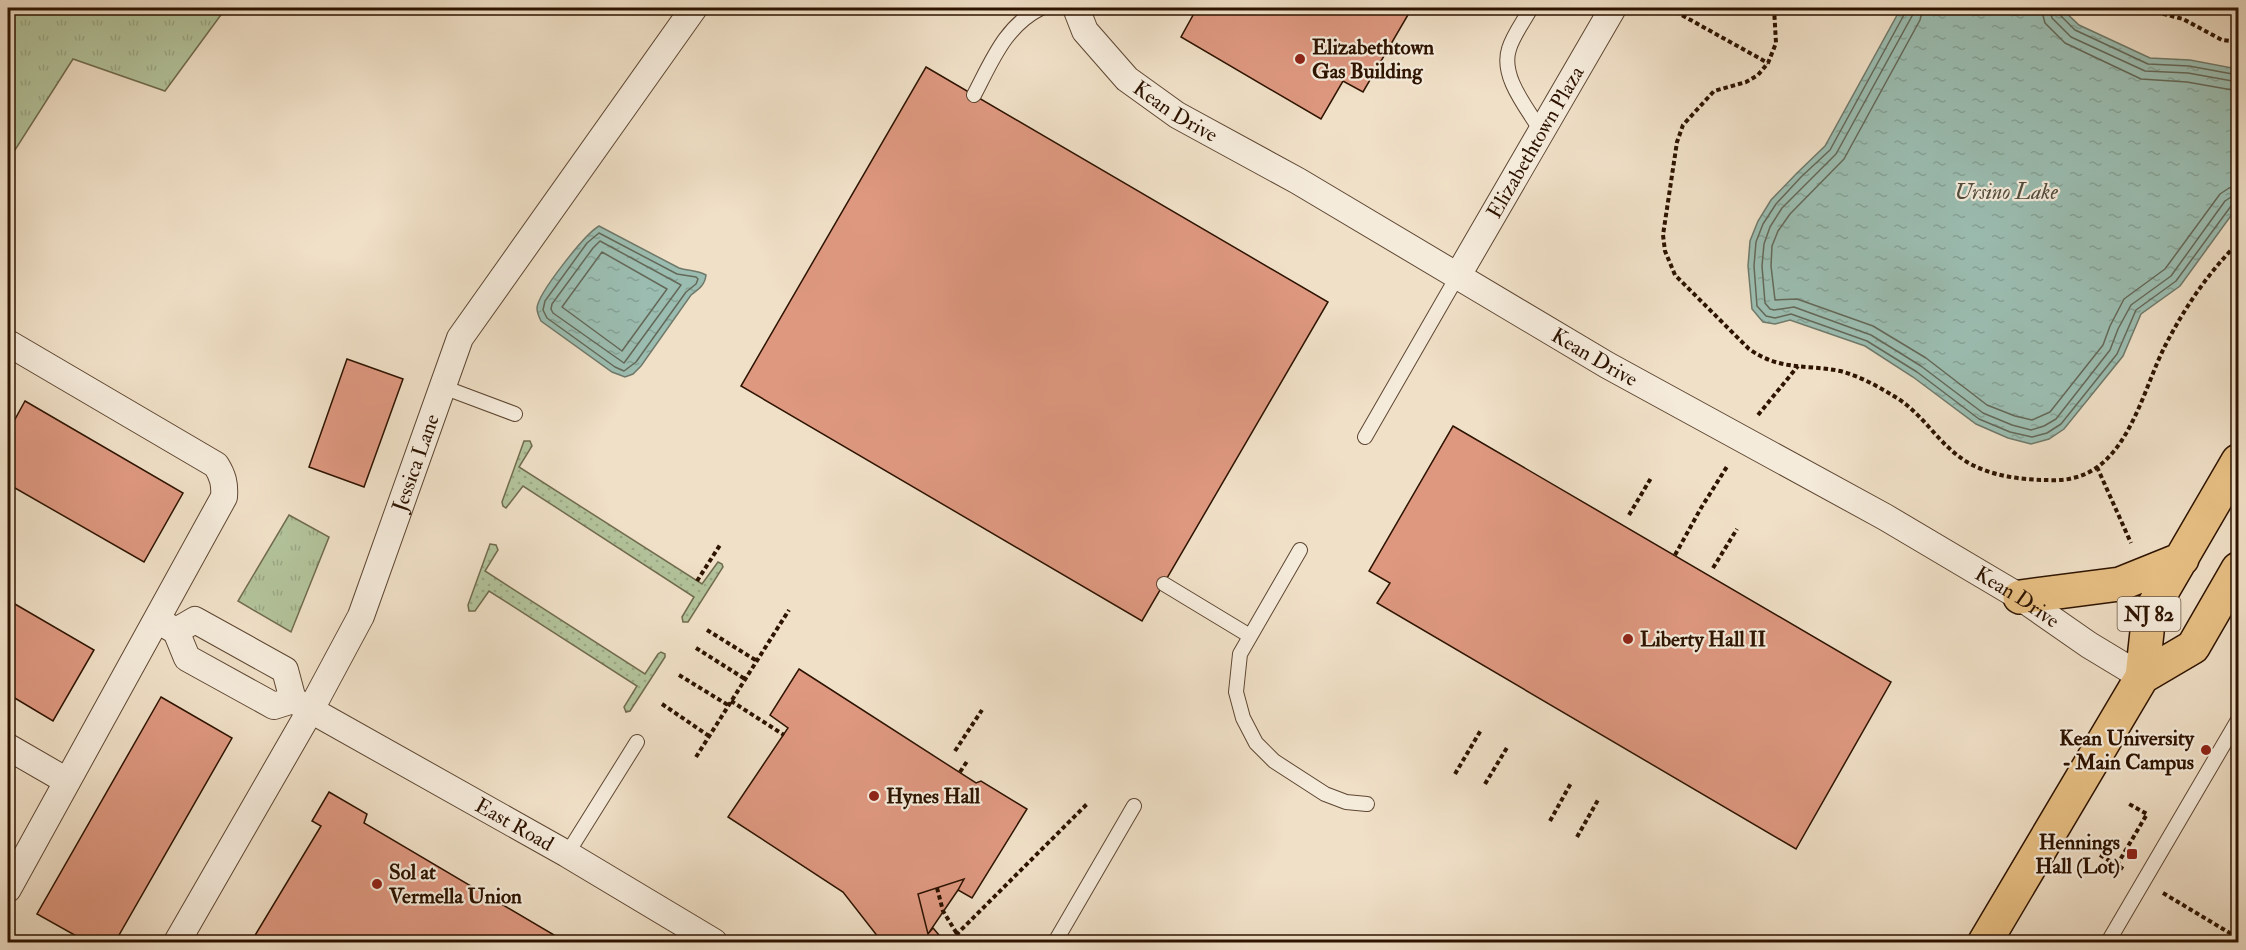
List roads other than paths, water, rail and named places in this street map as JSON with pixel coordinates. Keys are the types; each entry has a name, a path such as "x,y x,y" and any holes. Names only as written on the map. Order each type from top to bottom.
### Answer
{"main road":[{"name":"NJ 82","path":"1985,942 2142,677 2149,615 2238,461"},
{"path":"2020,597 2121,584 2182,559"},
{"name":"NJ 82","path":"2142,677 2193,647 2238,569"}],"street":[{"name":"Jessica Lane","path":"177,942 301,706 361,616 460,338 694,8"},
{"name":"Kean Drive","path":"1076,8 1084,31 1127,79 1177,115 1299,181 1607,365 1885,517 2020,597 2142,677"},
{"name":"Elizabethtown Plaza","path":"1457,277 1613,8"},
{"path":"8,343 216,465 225,486 224,497 166,626 67,781 8,889"},
{"path":"195,620 285,670 301,706 274,706 187,658 166,626 195,620"},
{"name":"East Road","path":"301,706 567,854 714,942"},
{"path":"8,747 67,781"}],"lane":[{"path":"974,95 1004,38 1041,8"},
{"path":"1531,8 1509,47 1507,57 1509,71 1516,88 1542,131"},
{"path":"1365,437 1457,277"},
{"path":"443,387 514,414"},
{"path":"1300,550 1240,654 1236,692 1243,718 1256,743 1274,761 1325,794 1346,802 1367,804"},
{"path":"1164,584 1251,636"},
{"path":"2108,942 2238,720"},
{"path":"567,854 637,742"},
{"path":"1055,942 1134,806"}],"water":[{"name":"Ursino Lake","path":"1901,8 2061,8 2079,25 2150,58 2190,60 2238,69 2238,206 2180,286 2141,314 2123,356 2064,429 2049,439 2031,444 2008,438 1976,424 1913,377 1865,346 1790,320 1775,324 1763,322 1752,309 1748,266 1750,241 1758,221 1771,200 1825,146"},
{"path":"599,226 679,268 706,275 703,284 691,295 641,366 633,374 625,377 612,372 541,321 537,311 539,300 563,264"}],"place":[{"name":"Elizabethtown Gas Building","path":"1300,59"},
{"name":"Liberty Hall II","path":"1628,639"},
{"name":"Kean University - Main Campus","path":"2206,750"},
{"name":"Hynes Hall","path":"874,796"},
{"name":"Hennings Hall (Lot)","path":"2132,854"},
{"name":"Sol at Vermella Union","path":"377,884"}]}
